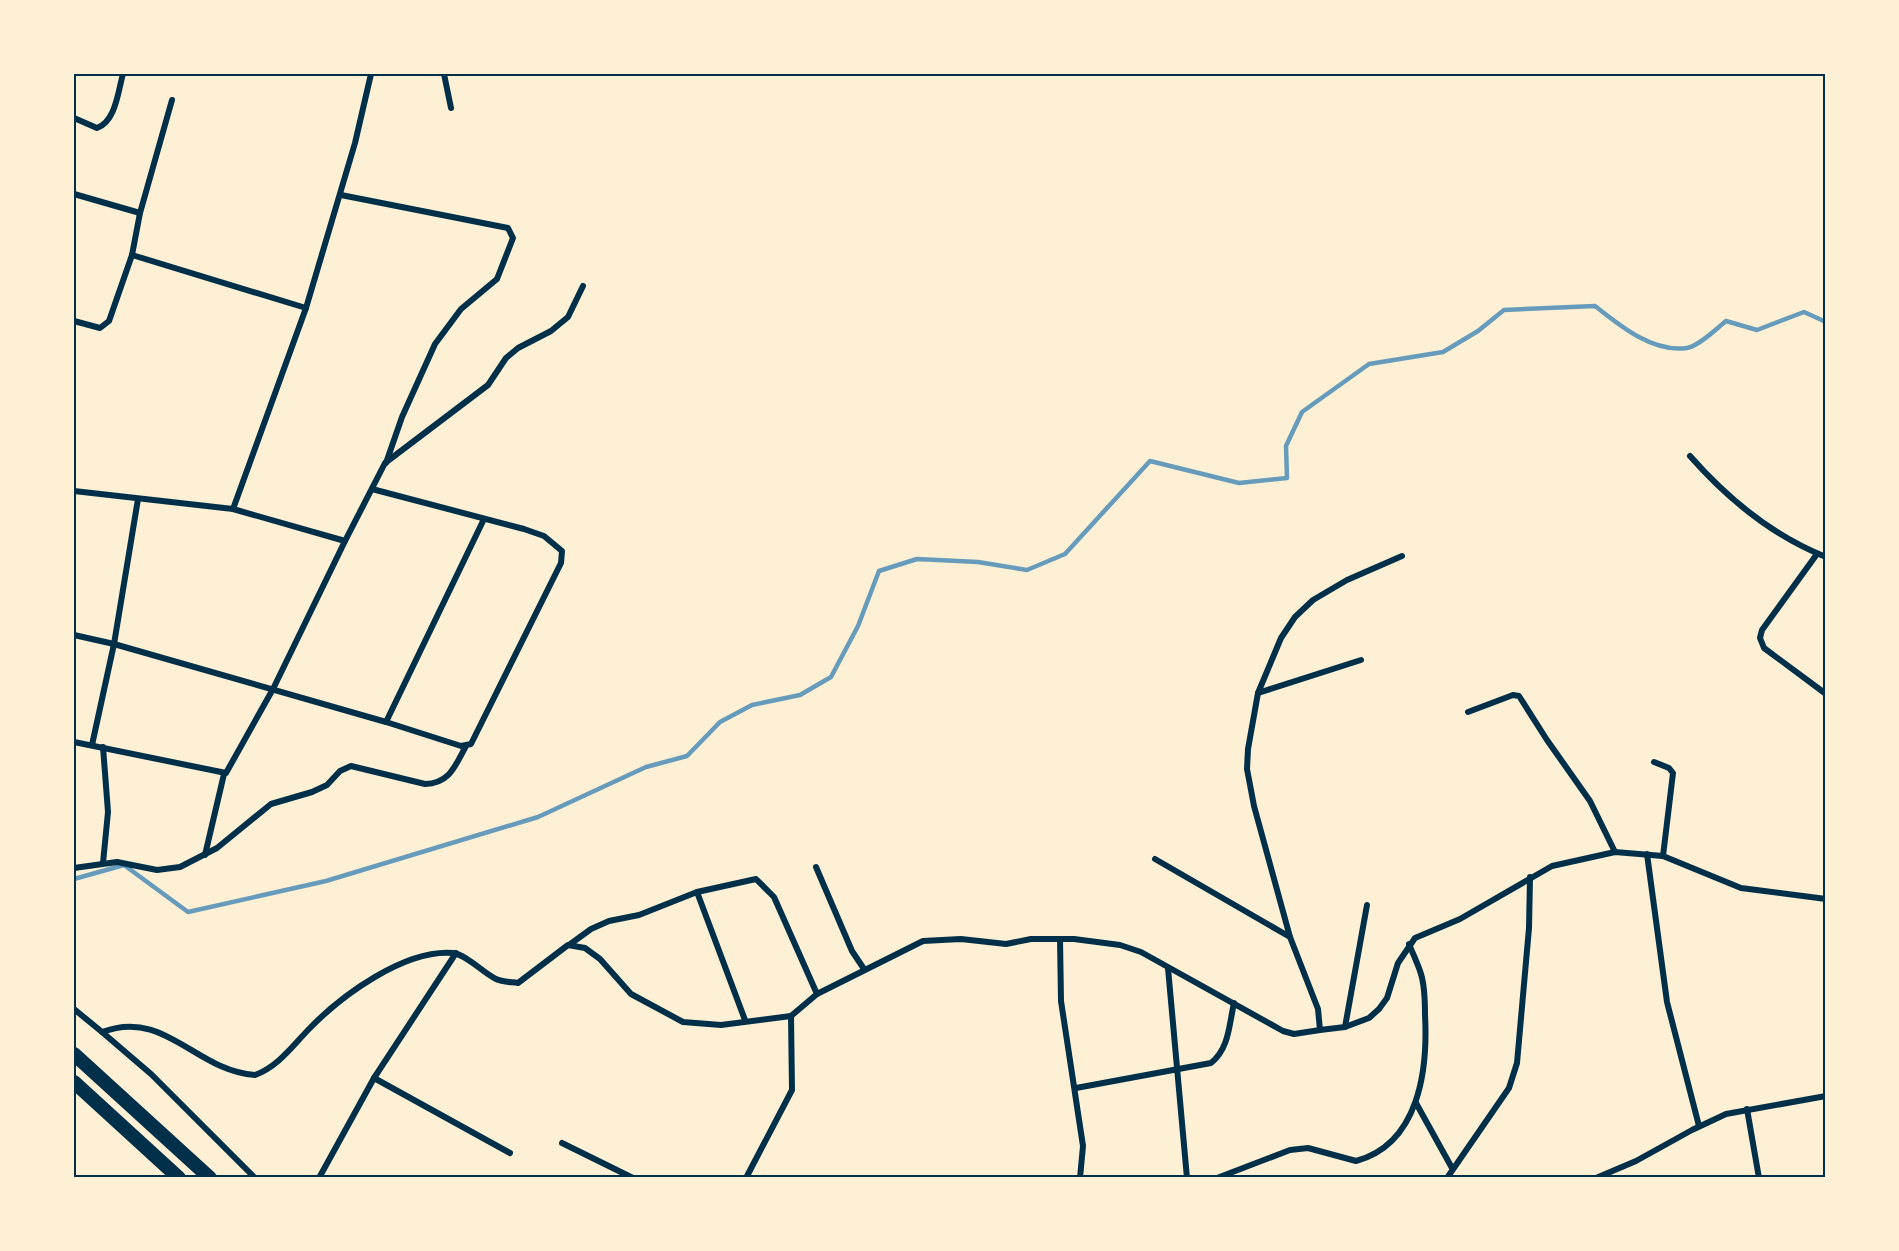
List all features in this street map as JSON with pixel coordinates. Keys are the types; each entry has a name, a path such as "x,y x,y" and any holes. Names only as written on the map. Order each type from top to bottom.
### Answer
{"highway":[{"path":"74,1054 210,1178"},
{"path":"74,1082 179,1178"}],"street":[{"path":"74,118 97,128 106,123 114,107 123,74"},
{"path":"233,509 306,308 341,195 366,102 371,74"},
{"path":"444,74 451,108"},
{"path":"74,321 100,328 109,321 132,255 172,100"},
{"path":"74,194 141,213"},
{"path":"205,855 224,774 273,689 385,463 402,417 435,344 461,309 497,279 512,234 508,228 341,195"},
{"path":"132,255 306,308"},
{"path":"385,463 488,385 506,358 518,348 551,331 568,317 583,286"},
{"path":"1690,456 1742,507 1817,554 1826,557"},
{"path":"74,868 103,862 131,863 157,870 180,867 205,855 272,804 327,785 340,771 351,766 425,784 437,784 448,778 466,746 474,740 561,563 562,552 544,536 372,489"},
{"path":"74,491 233,509 345,541"},
{"path":"92,745 114,644 138,499"},
{"path":"386,722 484,519"},
{"path":"1817,554 1762,630 1760,638 1764,648 1826,694"},
{"path":"1320,1030 1316,1003 1290,937 1254,806 1247,770 1248,749 1258,693 1281,638 1295,617 1313,600 1347,579 1402,556"},
{"path":"74,635 273,689 386,722 437,740 466,746"},
{"path":"1258,693 1361,660"},
{"path":"1468,712 1513,695 1519,696 1590,801 1615,852"},
{"path":"74,741 224,774"},
{"path":"103,747 108,812 103,862"},
{"path":"1654,762 1669,768 1673,773 1663,856"},
{"path":"568,945 585,948 600,959 631,994 683,1022 720,1025 745,1020 791,1016 817,994 923,941 961,939 1006,944 1030,939 1060,939 1120,945 1141,952 1283,1031 1294,1034 1345,1027 1369,1018 1387,999 1398,963 1409,944 1424,933 1460,919 1552,866 1615,852 1647,854 1663,856 1741,888 1826,899"},
{"path":"1647,854 1667,1002 1699,1126"},
{"path":"1155,859 1290,937"},
{"path":"816,867 852,951 864,969"},
{"path":"1447,1178 1509,1088 1517,1063 1529,928 1530,877"},
{"path":"102,1032 117,1027 142,1026 172,1039 220,1066 255,1075 278,1062 330,1008 374,977 402,964 438,953 456,953 497,979 518,983 591,929 609,921 639,915 697,892 756,879 774,897 817,994"},
{"path":"697,892 745,1020"},
{"path":"1345,1027 1367,905"},
{"path":"1060,939 1061,1001 1083,1146 1080,1178"},
{"path":"1217,1178 1290,1150 1308,1148 1356,1161 1384,1148 1397,1134 1416,1103 1425,1057 1425,1013 1421,975 1409,944"},
{"path":"319,1178 374,1078 456,953"},
{"path":"1168,968 1186,1178"},
{"path":"1076,1088 1212,1063 1220,1056 1225,1046 1234,1003"},
{"path":"74,1009 151,1074 255,1178"},
{"path":"746,1178 792,1090 791,1016"},
{"path":"374,1078 510,1153"},
{"path":"1596,1178 1636,1161 1699,1126 1747,1109 1826,1096"},
{"path":"1416,1103 1452,1168"},
{"path":"1747,1109 1759,1178"},
{"path":"562,1143 633,1178"}],"waterway":[{"path":"74,879 124,865 188,912 326,881 538,817 646,767 687,756 720,722 752,705 800,695 831,677 858,626 879,571 917,559 978,562 1027,570 1065,554 1150,461 1239,483 1287,478 1286,446 1302,412 1369,364 1443,352 1478,331 1504,310 1595,306 1638,336 1650,342 1674,348 1692,347 1726,321 1757,330 1804,312 1826,322"}]}
